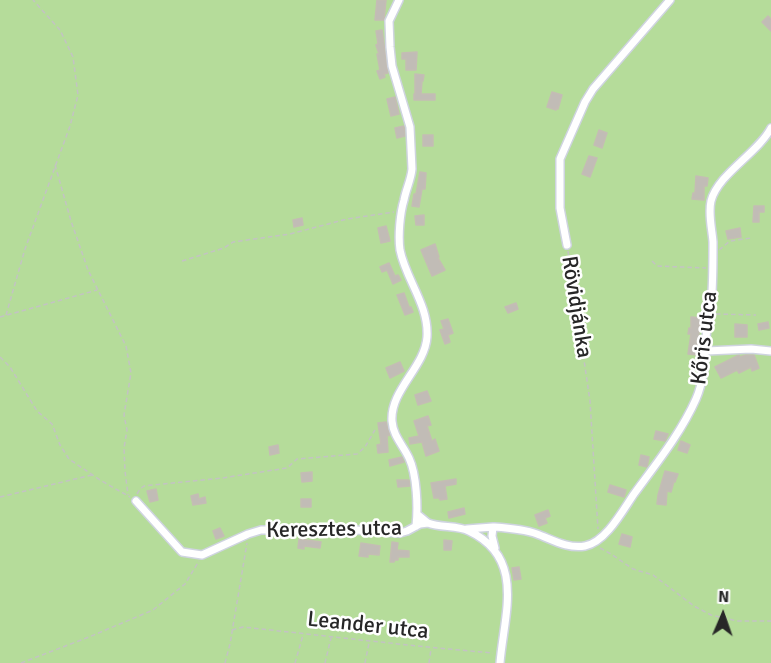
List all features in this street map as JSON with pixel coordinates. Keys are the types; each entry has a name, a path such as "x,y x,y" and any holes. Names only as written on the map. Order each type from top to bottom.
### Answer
{"street":[{"path":"399,0 389,21 390,47 392,66 411,127 412,169 401,211 400,248 425,313 427,339 424,353 400,393 392,420 396,437 410,459 417,495 417,514"},
{"name":"Rövidjánka","path":"567,245 560,208 560,159 593,89 670,0"},
{"name":"Kőris utca","path":"599,539 618,518 682,425 697,398 703,373 712,294 710,207 714,192 731,171 766,137 771,128"},
{"path":"706,351 751,349 771,351"},
{"path":"136,501 182,552 202,555"},
{"name":"Keresztes utca","path":"417,514 428,523"},
{"name":"Keresztes utca","path":"416,526 417,514"},
{"name":"Keresztes utca","path":"202,555 261,530 400,533 428,523 467,529 495,549"},
{"path":"493,527 492,537 503,564 508,590 500,663"},
{"path":"467,529 508,528 536,533 569,546 587,546 599,539"}],"path":[{"path":"6,315 25,249 70,126 78,95 73,57 60,30 33,0"},
{"path":"55,165 88,270 126,346 131,373 124,415 127,430 124,471 128,496"},
{"path":"182,261 224,248 233,242 290,234 347,219 401,211"},
{"path":"712,257 730,242 751,238"},
{"name":"Rövidjánka","path":"567,245 590,401 599,539"},
{"path":"652,261 657,266 712,269"},
{"path":"0,317 98,290"},
{"path":"709,313 756,315"},
{"path":"0,357 10,367 37,411 52,424 60,445 69,459 136,501 138,491 144,486 222,478 287,468 297,459 357,454 365,447 375,430"},
{"path":"0,497 92,475"},
{"path":"225,663 248,534"},
{"path":"591,544 633,569 653,575 694,606 711,615 737,621 771,621"},
{"path":"21,663 89,638 153,610 185,584 202,555"},
{"name":"Leander utca","path":"232,630 243,627 369,642 501,653"},
{"path":"295,663 303,634"},
{"path":"325,663 331,637"},
{"path":"365,663 369,642"},
{"path":"429,663 431,648"}],"green space":[{"path":"0,0 771,0 771,663 0,663"}],"building":[{"path":"377,0 386,0 384,20 375,20"},
{"path":"768,16 771,19 771,31 762,22"},
{"path":"382,30 388,73 380,79 377,71 380,70 376,31"},
{"path":"417,52 416,70 406,70 406,59 402,59 402,53"},
{"path":"415,74 424,75 421,94 435,94 435,100 414,100"},
{"path":"552,92 562,95 556,110 547,107"},
{"path":"395,97 399,114 391,116 387,99"},
{"path":"404,126 405,136 397,138 395,128"},
{"path":"599,130 607,133 602,148 594,145"},
{"path":"423,135 433,135 433,146 423,146"},
{"path":"589,156 597,158 590,177 582,174"},
{"path":"420,172 426,173 425,189 422,189 419,207 412,206"},
{"path":"696,176 708,178 707,186 704,186 704,200 692,199 695,193"},
{"path":"754,206 764,206 764,212 759,212 759,222 753,222"},
{"path":"424,215 424,225 416,225 415,216"},
{"path":"302,218 303,225 294,227 293,220"},
{"path":"386,226 390,241 381,243 378,228"},
{"path":"740,228 741,237 728,239 726,231"},
{"path":"435,244 438,258 445,270 432,276 421,250"},
{"path":"389,263 395,276 398,275 401,280 393,284 387,270 382,272 380,267"},
{"path":"404,293 413,312 405,315 397,295"},
{"path":"516,303 518,309 508,313 505,307"},
{"path":"691,317 702,318 697,355 688,354"},
{"path":"448,319 453,333 448,335 450,342 445,344 440,330 444,329 441,321"},
{"path":"768,322 769,328 759,330 758,324"},
{"path":"735,324 747,325 747,337 735,337"},
{"path":"739,355 740,357 754,355 759,368 752,371 751,367 739,373 737,370 721,378 715,367"},
{"path":"400,362 404,371 390,378 386,368"},
{"path":"427,391 431,401 418,405 415,395"},
{"path":"428,416 431,425 427,426 432,441 435,439 439,451 426,456 422,442 410,444 409,438 419,436 414,421"},
{"path":"386,422 390,435 387,436 388,452 378,453 377,445 381,444 378,423"},
{"path":"656,431 668,434 665,441 654,439"},
{"path":"681,441 690,445 687,453 678,450"},
{"path":"278,445 279,453 270,455 269,447"},
{"path":"641,455 649,457 647,467 639,465"},
{"path":"402,457 404,462 390,466 389,460"},
{"path":"665,471 678,474 671,492 667,491 666,505 657,504"},
{"path":"312,472 312,481 302,482 301,473"},
{"path":"456,479 456,484 445,486 447,499 434,498 431,483"},
{"path":"397,480 409,480 410,486 398,487"},
{"path":"610,485 626,490 624,497 608,492"},
{"path":"156,489 158,500 150,502 147,491"},
{"path":"198,494 199,499 205,497 206,503 193,505 191,496"},
{"path":"301,499 311,499 311,507 301,507"},
{"path":"464,508 465,514 449,518 448,512"},
{"path":"548,510 550,516 545,518 547,523 539,526 535,515"},
{"path":"220,528 224,536 216,539 213,531"},
{"path":"622,534 632,537 630,547 619,544"},
{"path":"299,539 321,542 320,548 304,546 304,549 298,548"},
{"path":"444,540 452,541 451,550 444,550"},
{"path":"392,542 398,543 397,550 409,551 409,557 398,557 398,560 390,562"},
{"path":"361,543 380,546 379,555 359,556"},
{"path":"519,567 521,579 514,580 512,568"}]}
